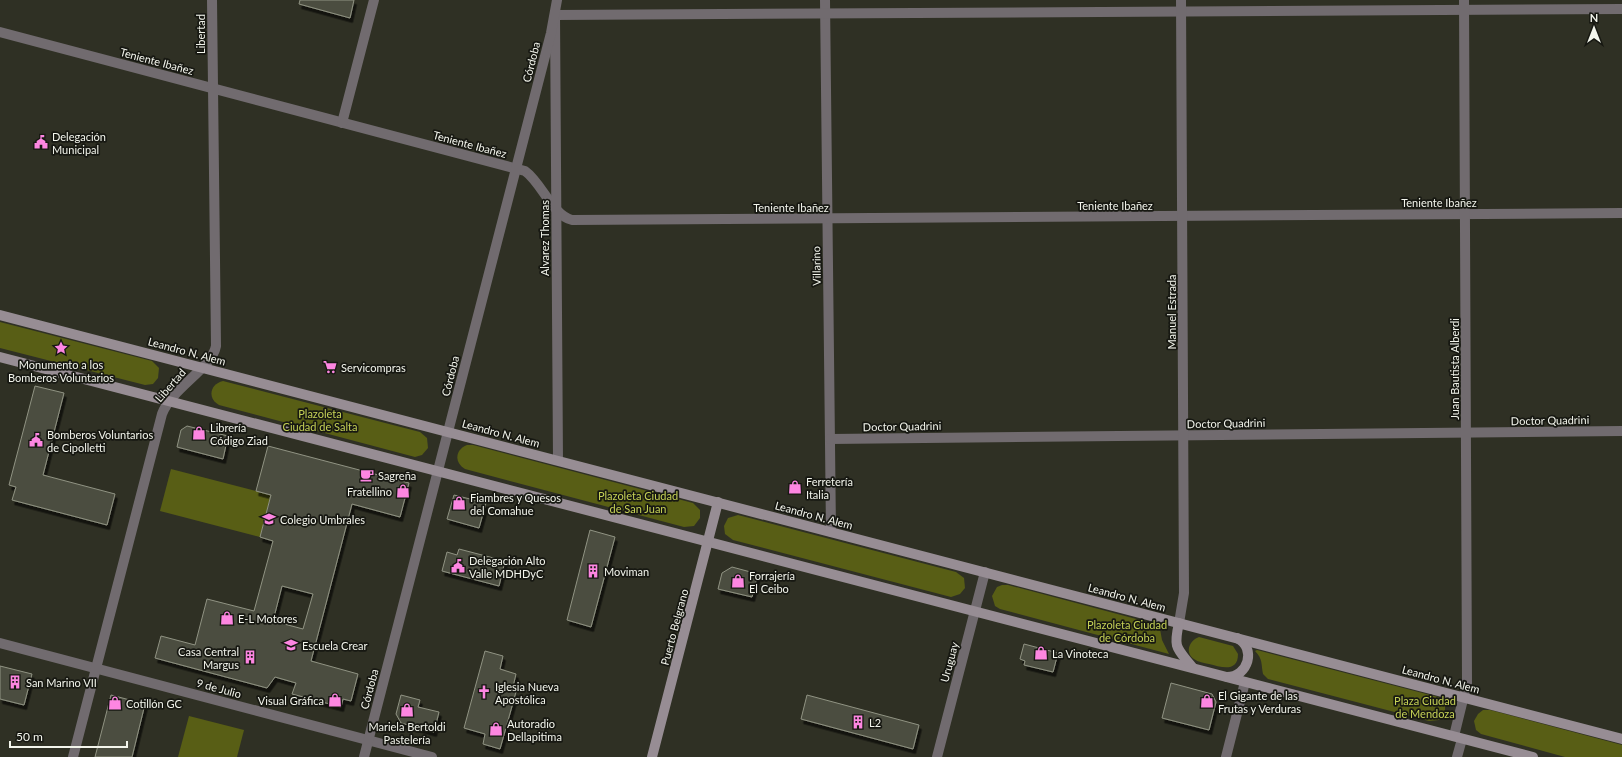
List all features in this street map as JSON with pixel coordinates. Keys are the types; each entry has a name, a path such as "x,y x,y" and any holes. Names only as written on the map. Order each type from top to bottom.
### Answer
{"main road":[{"name":"Leandro N. Alem","path":"0,315 1622,738"},
{"path":"0,357 1533,757"},
{"name":"Puerto Belgrano","path":"652,757 718,502"},
{"path":"1179,623 1176,643 1179,650 1192,668"},
{"path":"1223,676 1229,677 1238,674 1243,670 1248,662 1246,646 1233,637"}],"street":[{"name":"Libertad","path":"73,757 161,417 168,401 214,353 216,342 212,0"},
{"path":"342,123 374,0"},
{"name":"Córdoba","path":"364,757 516,169 555,15 557,0"},
{"name":"Villarino","path":"825,0 831,532"},
{"name":"Manuel Estrada","path":"1179,623 1184,593 1181,0"},
{"path":"555,15 1181,11 1464,5 1622,9"},
{"name":"Juan Bautista Alberdi","path":"1456,757 1467,683 1464,5"},
{"name":"Alvarez Thomas","path":"555,15 558,460"},
{"name":"Teniente Ibañez","path":"0,32 525,171 531,176 563,217 577,221 1622,213"},
{"name":"Doctor Quadrini","path":"830,439 1622,431"},
{"name":"Uruguay","path":"937,757 985,572"},
{"name":"9 de Julio","path":"0,643 432,757"},
{"path":"1226,757 1245,682"}],"green space":[{"path":"0,322 152,361 159,368 158,378 153,384 145,385 0,348"},
{"name":"Plazoleta Ciudad de Salta","path":"223,381 420,432 427,438 428,448 422,455 415,457 219,405 213,399 212,392 215,385"},
{"name":"Plazoleta Ciudad de San Juan","path":"467,445 473,445 693,503 700,510 700,518 694,526 684,527 465,469 459,463 457,456 460,450"},
{"path":"171,469 271,495 260,537 160,511"},
{"path":"738,515 956,572 964,578 965,588 960,594 951,597 733,540 725,534 724,526 728,518"},
{"name":"Plazoleta Ciudad de Córdoba","path":"1008,585 1155,624 1160,629 1162,640 1169,654 1000,609 995,606 992,596 997,587"},
{"path":"1199,637 1233,646 1238,654 1235,664 1228,667 1223,667 1194,659 1189,653 1189,646"},
{"name":"Plaza Ciudad de Mendoza","path":"1257,650 1438,697 1445,704 1445,712 1439,720 1429,721 1268,679 1263,674 1261,659 1255,651"},
{"path":"1483,710 1490,710 1622,745 1622,757 1565,757 1481,734 1476,730 1474,721 1478,714"},
{"path":"189,716 244,730 237,757 178,757"}],"building":[{"path":"300,0 354,0 350,18 299,4"},
{"path":"35,386 64,393 43,475 115,494 107,525 12,500 16,487 9,485"},
{"path":"187,426 228,436 223,459 177,447 181,430"},
{"path":"268,446 409,483 400,517 352,504 311,661 358,674 351,701 343,699 341,707 292,694 296,683 275,677 267,688 155,658 161,636 195,645 207,599 254,611 273,541 260,537 271,495 256,491","holes":["282,586 313,594 303,629 273,621"]},
{"path":"454,495 486,503 479,528 447,519"},
{"name":"Moviman","path":"590,530 615,537 591,627 567,620"},
{"path":"459,549 505,561 499,586 442,571 447,552 457,555"},
{"name":"Forrajería El Ceibo","path":"732,567 758,574 752,597 718,589 722,573"},
{"path":"1024,644 1058,653 1053,672 1024,665 1025,661 1020,659"},
{"path":"485,651 503,656 500,669 516,674 512,691 516,692 500,749 483,744 485,734 464,728"},
{"name":"San Marino VII","path":"0,666 32,674 24,705 0,699"},
{"path":"1171,683 1212,694 1216,702 1209,730 1162,718"},
{"path":"111,695 145,704 132,757 95,757"},
{"path":"401,695 420,700 418,707 439,712 434,732 401,723 396,714"},
{"name":"L2","path":"807,695 919,725 913,749 801,719"}],"place":[{"name":"Delegación Municipal","path":"41,142"},
{"name":"Monumento a los Bomberos Voluntarios","path":"61,348"},
{"name":"Servicompras","path":"330,367"},
{"name":"Librería Código Ziad","path":"199,433"},
{"name":"Bomberos Voluntarios de Cipolletti","path":"36,440"},
{"name":"Sagreña","path":"367,475"},
{"name":"Ferretería Italia","path":"795,487"},
{"name":"Fratellino","path":"403,491"},
{"name":"Fiambres y Quesos del Comahue","path":"459,503"},
{"name":"Colegio Umbrales","path":"269,519"},
{"name":"Delegación Alto Valle MDHDyC","path":"458,566"},
{"name":"Moviman","path":"593,571"},
{"name":"Forrajería El Ceibo","path":"738,581"},
{"name":"E-L Motores","path":"227,618"},
{"name":"Escuela Crear","path":"291,645"},
{"name":"La Vinoteca","path":"1041,653"},
{"name":"Casa Central Margus","path":"250,657"},
{"name":"San Marino VII","path":"15,682"},
{"name":"Iglesia Nueva Apostólica","path":"484,692"},
{"name":"Visual Gráfica","path":"335,700"},
{"name":"El Gigante de las Frutas y Verduras","path":"1207,701"},
{"name":"Cotillón GC","path":"115,703"},
{"name":"Mariela Bertoldi Pastelería","path":"407,710"},
{"name":"L2","path":"858,722"},
{"name":"Autoradio Dellapitima","path":"496,729"}]}
